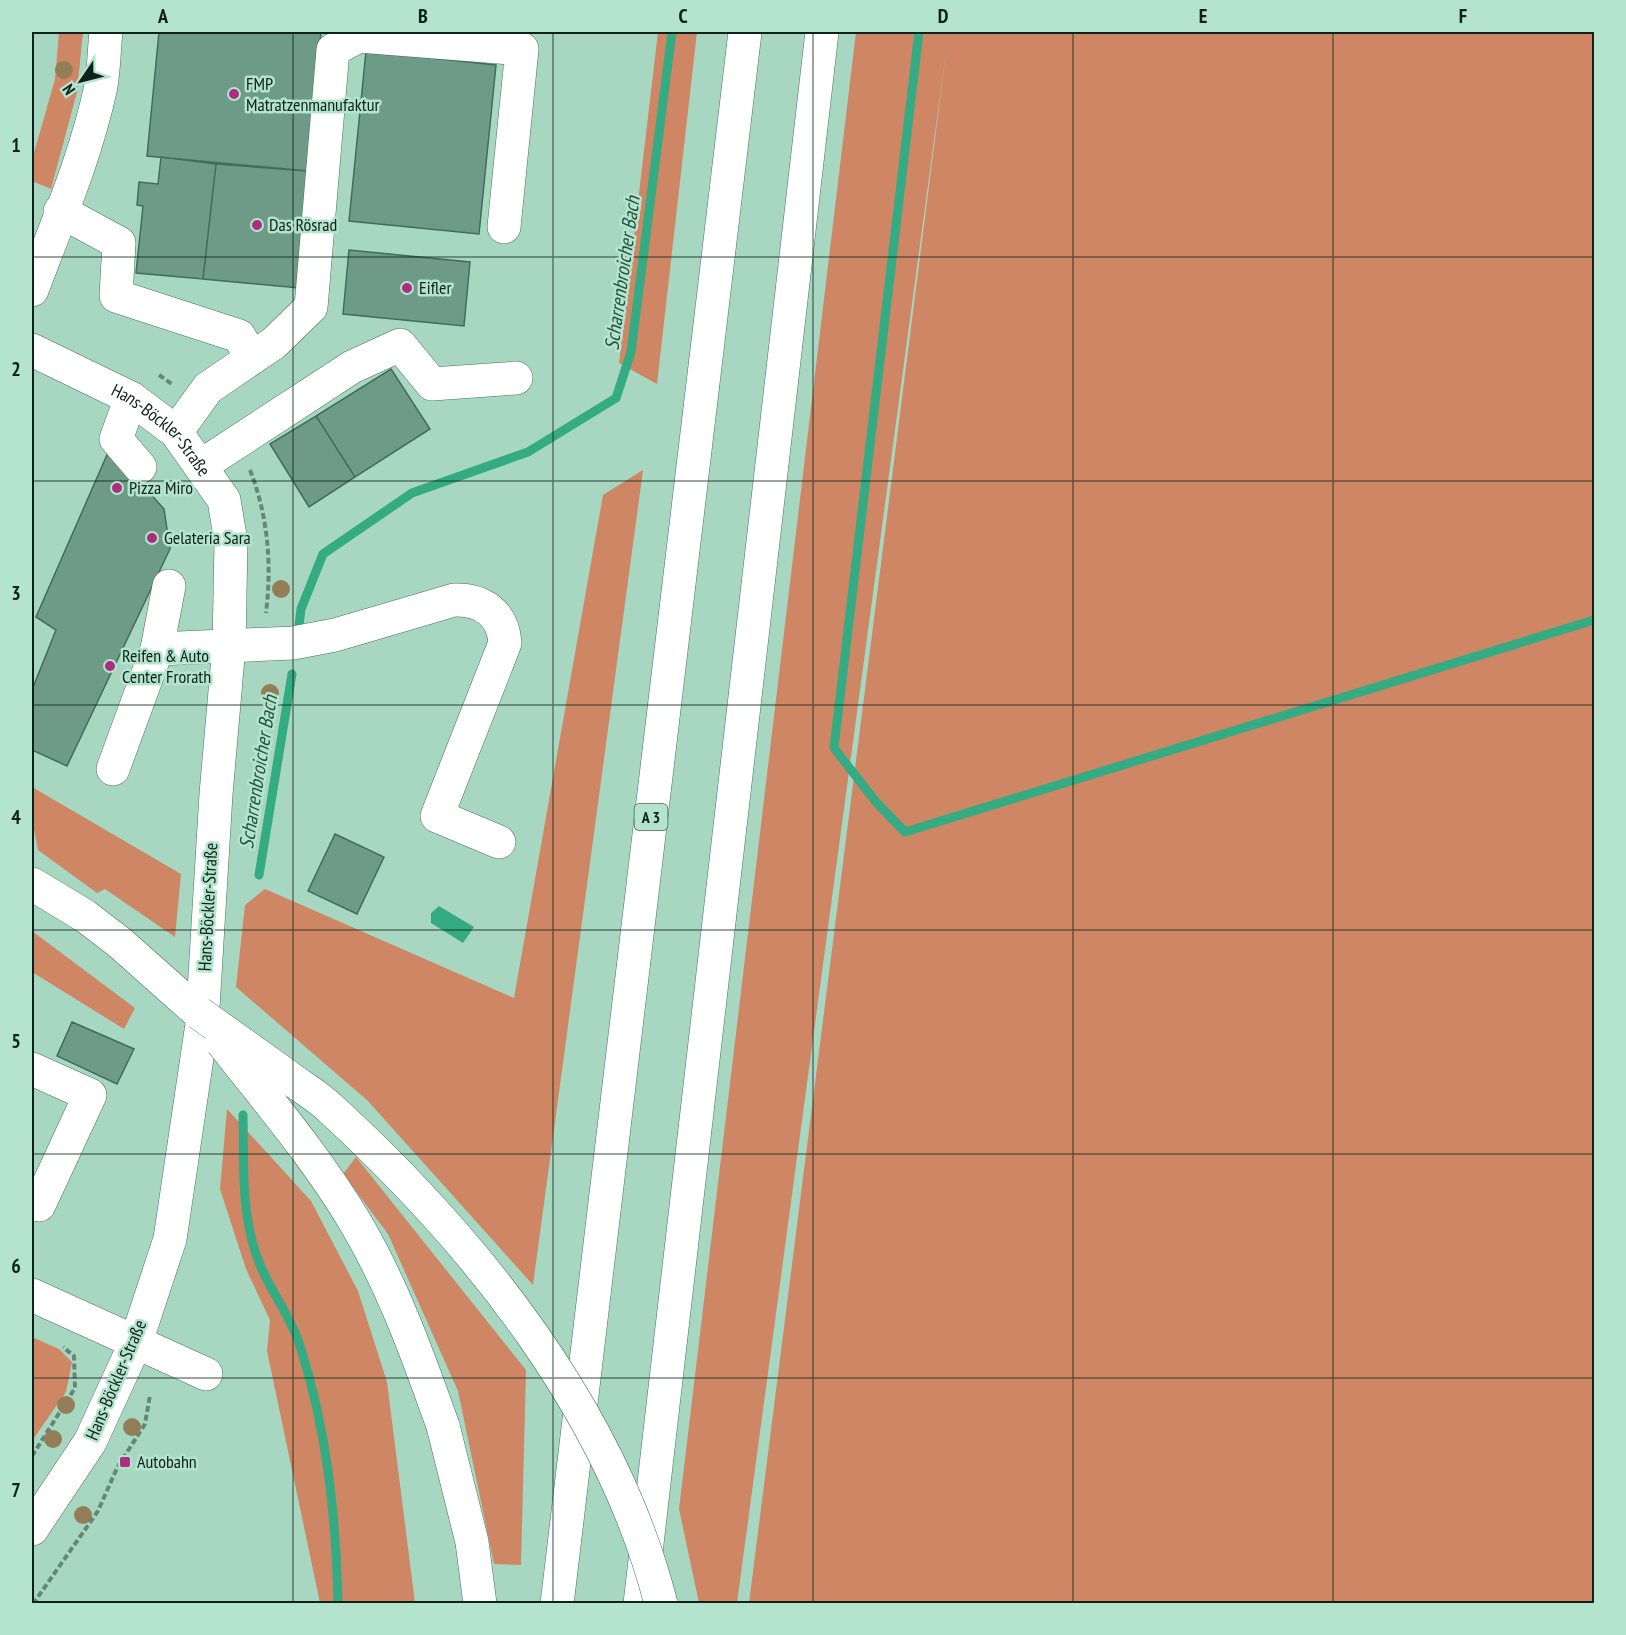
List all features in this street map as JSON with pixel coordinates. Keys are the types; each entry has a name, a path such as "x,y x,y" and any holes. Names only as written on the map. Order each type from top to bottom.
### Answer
{"main road":[{"path":"32,290 49,216 78,170 101,85 106,32"},
{"name":"A 3","path":"557,1604 745,32"},
{"path":"640,1604 747,659 822,32"},
{"path":"176,432 208,388 274,343 311,307 333,50 360,34 522,49 504,227"},
{"path":"49,216 120,243 116,296 239,336 252,358"},
{"path":"202,465 352,367 399,345 432,384 516,378"},
{"name":"Hans-Böckler-Straße","path":"32,350 131,398 176,432 202,465 224,500 231,542 229,646 216,794 202,1024 170,1239 136,1342 90,1442 32,1529"},
{"path":"131,398 116,439 140,467"},
{"path":"113,769 157,649 169,586"},
{"path":"157,649 293,643 334,635 454,600 470,599 484,605 496,615 504,630 505,643 437,816 499,842"},
{"path":"32,884 85,916 119,942 199,1013 329,1107 406,1183 472,1258 545,1350 600,1443 651,1566 662,1604"},
{"path":"199,1013 320,1167 356,1223 410,1333 443,1426 472,1542 480,1604"},
{"path":"32,1069 90,1095 39,1205 32,1202"},
{"path":"32,1295 206,1374"}],"path":[{"path":"32,1456 75,1388 74,1356 61,1345"}],"shaded area":[{"path":"59,32 83,32 77,92 51,189 32,181 32,160 55,79"},
{"path":"658,32 697,32 657,384 619,363"},
{"path":"856,32 1594,32 1594,1603 749,1603 947,44 737,1603 699,1603 679,1509"},
{"path":"643,470 533,1285 367,1100 236,987 245,905 265,889 514,998 603,495"},
{"path":"32,787 181,874 175,937 105,889 97,893 38,850 32,819"},
{"path":"439,906 474,927 463,943 431,923 431,913"},
{"path":"32,931 135,1008 124,1029 32,972"},
{"path":"227,1109 311,1201 358,1291 387,1382 415,1603 320,1603 267,1351 270,1320 246,1269 220,1189"},
{"path":"356,1157 526,1370 521,1565 494,1564 458,1391 388,1234 343,1174"},
{"path":"32,1337 59,1349 72,1362 66,1392 32,1441"}],"building":[{"name":"FMP Matratzenmanufaktur","path":"159,32 321,32 308,171 147,156"},
{"path":"366,51 496,65 479,234 349,221"},
{"path":"161,157 216,164 203,279 136,273 143,206 137,205 139,182 158,184"},
{"name":"Das Rösrad","path":"216,164 308,171 299,288 203,279"},
{"name":"Eifler","path":"349,250 470,262 464,326 343,314"},
{"path":"391,369 430,429 355,477 316,416"},
{"path":"316,416 355,477 309,507 270,444"},
{"path":"110,448 164,509 170,549 67,766 32,750 32,690 56,630 36,617"},
{"path":"335,834 384,857 357,914 308,891"},
{"path":"72,1022 134,1049 117,1084 57,1056"}],"waterway":[{"name":"Scharrenbroicher Bach","path":"299,626 301,609 323,554 412,493 528,452 616,398 631,352 672,32"},
{"path":"919,32 834,748 876,802 905,832 1594,620"},
{"name":"Scharrenbroicher Bach","path":"259,875 292,674"},
{"name":"Scharrenbroicher Bach","path":"243,1115 244,1184 247,1218 255,1251 296,1334 317,1409 332,1506 338,1604"}],"place":[{"name":"FMP Matratzenmanufaktur","path":"234,94"},
{"name":"Das Rösrad","path":"257,225"},
{"name":"Eifler","path":"407,288"},
{"name":"Pizza Miro","path":"117,488"},
{"name":"Gelateria Sara","path":"152,538"},
{"name":"Reifen & Auto Center Frorath","path":"110,666"},
{"name":"Autobahn","path":"125,1462"}]}
